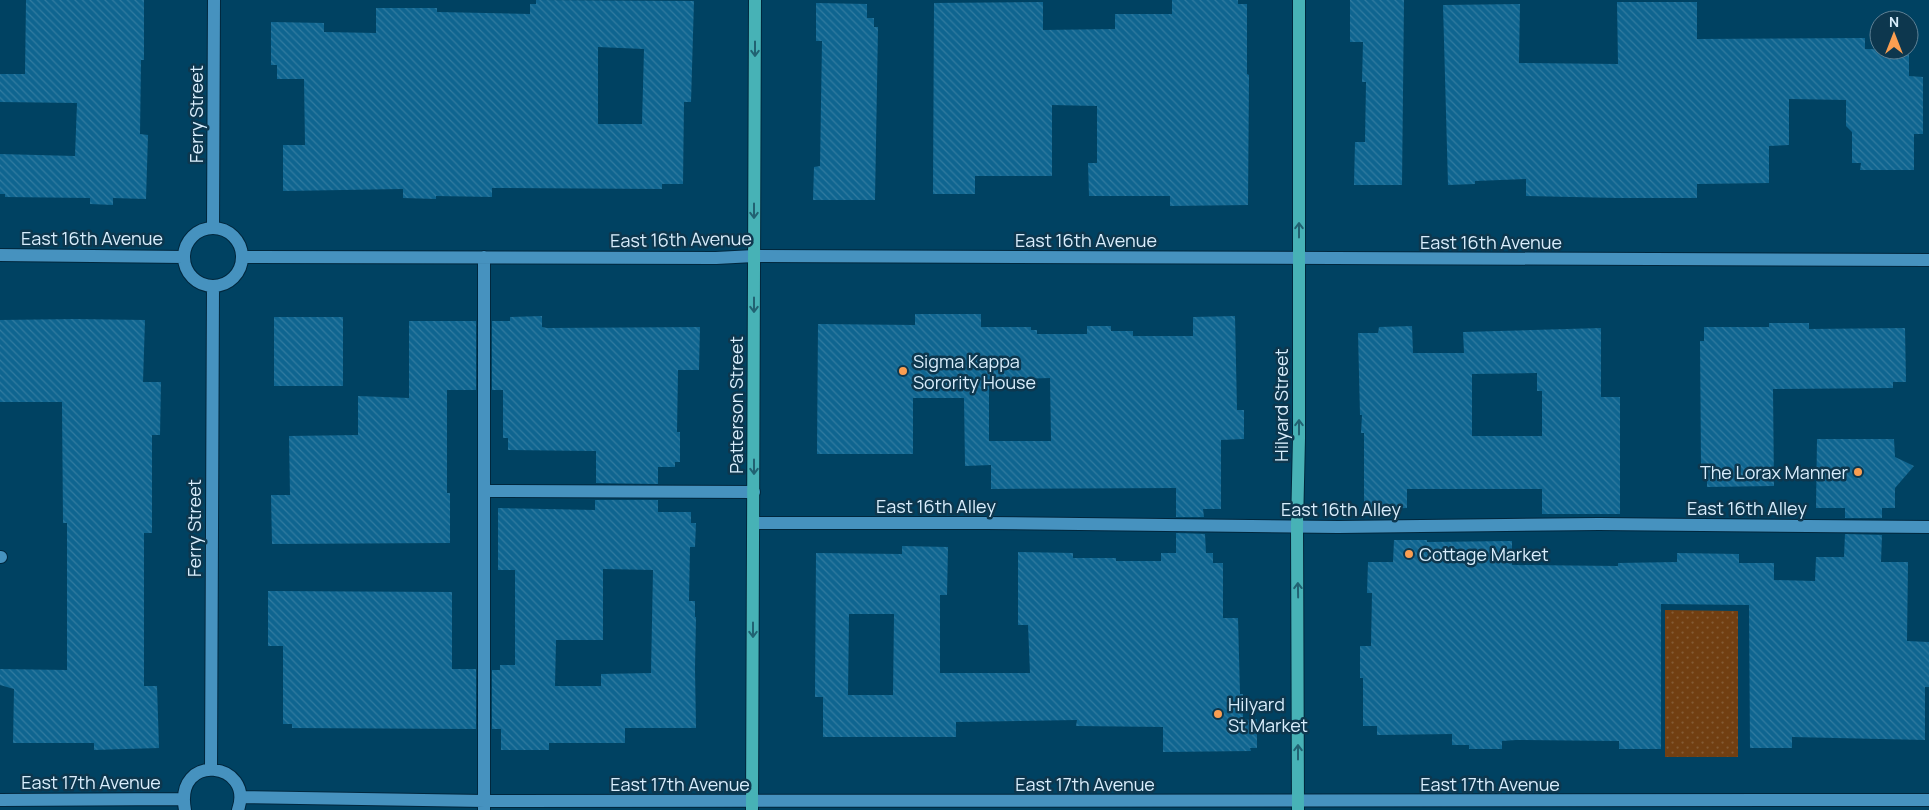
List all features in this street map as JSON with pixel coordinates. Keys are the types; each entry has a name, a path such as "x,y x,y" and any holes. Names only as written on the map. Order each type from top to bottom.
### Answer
{"main road":[{"name":"Patterson Street","path":"752,806 756,0"},
{"name":"Hilyard Street","path":"1298,806 1299,0"}],"street":[{"name":"Ferry Street","path":"212,228 214,0"},
{"path":"212,228 230,233 236,240 242,256 237,274 231,281 212,287 196,281 186,266 184,257 189,240 204,230 212,228"},
{"name":"East 16th Avenue","path":"0,255 184,257"},
{"name":"East 16th Avenue","path":"242,256 1929,260"},
{"path":"484,257 484,806"},
{"name":"Ferry Street","path":"211,769 212,287"},
{"path":"484,491 754,492"},
{"name":"East 16th Alley","path":"754,523 1297,526 1599,524 1929,527"},
{"path":"184,804 184,788 190,778 200,772 211,769 222,771 232,777 238,786 241,797 238,810"},
{"name":"East 17th Avenue","path":"241,797 484,806 1720,806 1929,800"},
{"name":"East 17th Avenue","path":"0,800 184,804"}],"shaded area":[{"path":"1665,610 1738,611 1738,757 1665,757"}],"building":[{"path":"26,0 144,0 144,60 141,60 140,134 148,135 146,199 113,198 113,205 90,204 90,198 5,197 5,194 0,194 0,154 75,156 77,103 0,102 0,74 25,74"},
{"path":"536,0 694,1 691,102 684,102 683,184 662,184 662,189 492,188 492,197 436,196 436,199 403,198 403,189 283,191 283,145 305,145 304,79 277,79 277,65 271,65 271,22 324,23 324,32 376,33 376,8 437,8 437,12 530,14 530,4 536,4","holes":["598,47 644,49 642,124 598,124"]},
{"path":"1172,0 1238,0 1238,4 1247,4 1247,74 1249,75 1248,205 1170,206 1170,196 1089,196 1088,163 1097,163 1097,106 1052,105 1052,176 975,176 975,194 933,194 934,3 1043,2 1043,30 1115,29 1115,14 1172,14"},
{"path":"1350,0 1404,0 1402,185 1354,185 1355,142 1365,142 1366,82 1362,82 1363,42 1350,42"},
{"path":"1617,2 1697,2 1697,39 1865,38 1865,49 1869,49 1869,60 1909,60 1909,76 1923,77 1923,134 1914,134 1914,170 1860,170 1861,163 1852,163 1852,132 1846,126 1846,100 1789,99 1789,145 1769,146 1769,183 1697,184 1697,198 1526,196 1526,179 1475,181 1475,184 1448,185 1443,5 1520,4 1519,63 1618,64"},
{"path":"816,3 867,4 867,18 874,18 874,27 878,27 875,200 813,200 814,167 820,166 822,41 816,41"},
{"path":"915,314 981,314 981,327 1031,327 1031,330 1037,330 1037,334 1087,334 1087,326 1111,326 1111,331 1133,331 1133,336 1193,336 1193,317 1235,316 1237,410 1244,410 1244,439 1221,440 1221,509 1203,509 1204,517 1176,517 1176,488 991,489 991,465 965,466 964,398 913,398 913,454 817,454 818,324 915,325","holes":["1050,378 1051,441 989,441 989,380"]},
{"path":"542,316 542,327 547,328 700,327 699,370 678,370 677,432 680,432 680,462 675,462 675,467 658,467 658,484 596,483 596,451 508,450 508,438 503,438 503,390 492,390 492,321 510,321 510,317"},
{"path":"274,317 343,317 343,386 274,386"},
{"path":"0,320 145,320 143,382 161,382 160,435 152,435 152,533 144,533 144,686 157,686 159,748 94,750 94,743 13,743 14,689 0,685 0,669 67,670 67,523 63,523 62,402 0,402"},
{"path":"409,321 476,321 476,390 447,390 447,493 450,493 450,543 272,544 271,495 290,495 289,436 358,435 358,396 409,398"},
{"path":"1769,323 1809,323 1809,329 1905,328 1906,382 1893,382 1893,388 1773,389 1774,486 1707,487 1707,467 1701,467 1700,341 1704,341 1704,327 1769,327"},
{"path":"1412,326 1413,353 1464,353 1463,332 1601,328 1601,397 1620,397 1620,514 1542,514 1542,489 1407,489 1407,508 1364,509 1364,433 1361,433 1362,415 1360,415 1358,333 1378,333 1379,327","holes":["1537,373 1537,391 1542,391 1542,436 1472,436 1472,374"]},
{"name":"The Lorax Manner","path":"1817,439 1894,439 1895,457 1914,466 1895,488 1895,508 1882,508 1882,518 1845,518 1845,508 1816,508"},
{"path":"595,500 658,500 658,512 691,512 691,523 696,523 695,547 690,547 689,601 695,601 696,617 696,728 625,728 625,743 549,743 549,750 501,750 501,729 492,729 492,670 500,670 500,665 515,665 515,570 498,570 498,508 595,510","holes":["603,569 653,570 651,673 601,674 601,686 555,686 556,640 603,640"]},
{"path":"1176,533 1205,534 1206,553 1213,553 1213,563 1223,563 1223,618 1238,618 1240,694 1243,694 1243,720 1257,719 1257,748 1250,748 1251,751 1163,752 1163,727 1076,726 1077,720 956,722 956,737 823,737 823,697 815,697 816,553 902,554 902,546 948,547 947,595 940,595 940,673 1030,673 1028,625 1018,625 1018,552 1073,553 1073,558 1116,558 1116,561 1161,561 1161,553 1176,553","holes":["849,614 894,614 893,695 848,695"]},
{"path":"1845,534 1882,535 1881,562 1908,562 1907,641 1929,642 1929,687 1925,687 1925,740 1792,737 1792,748 1750,748 1749,605 1661,604 1661,749 1619,749 1619,741 1516,740 1502,741 1502,749 1469,749 1469,745 1452,745 1452,734 1377,735 1377,726 1363,726 1363,678 1360,678 1360,646 1371,646 1372,593 1367,593 1368,562 1393,562 1394,540 1427,540 1427,542 1512,541 1512,565 1618,566 1618,563 1677,562 1677,553 1739,554 1739,563 1774,563 1774,580 1815,581 1816,557 1844,557"},
{"path":"268,591 452,592 452,669 476,669 476,729 292,728 292,724 283,724 283,646 268,646"}],"place":[{"name":"Sigma Kappa Sorority House","path":"903,371"},
{"name":"The Lorax Manner","path":"1858,472"},
{"name":"Cottage Market","path":"1409,554"},
{"name":"Hilyard St Market","path":"1218,714"}]}
